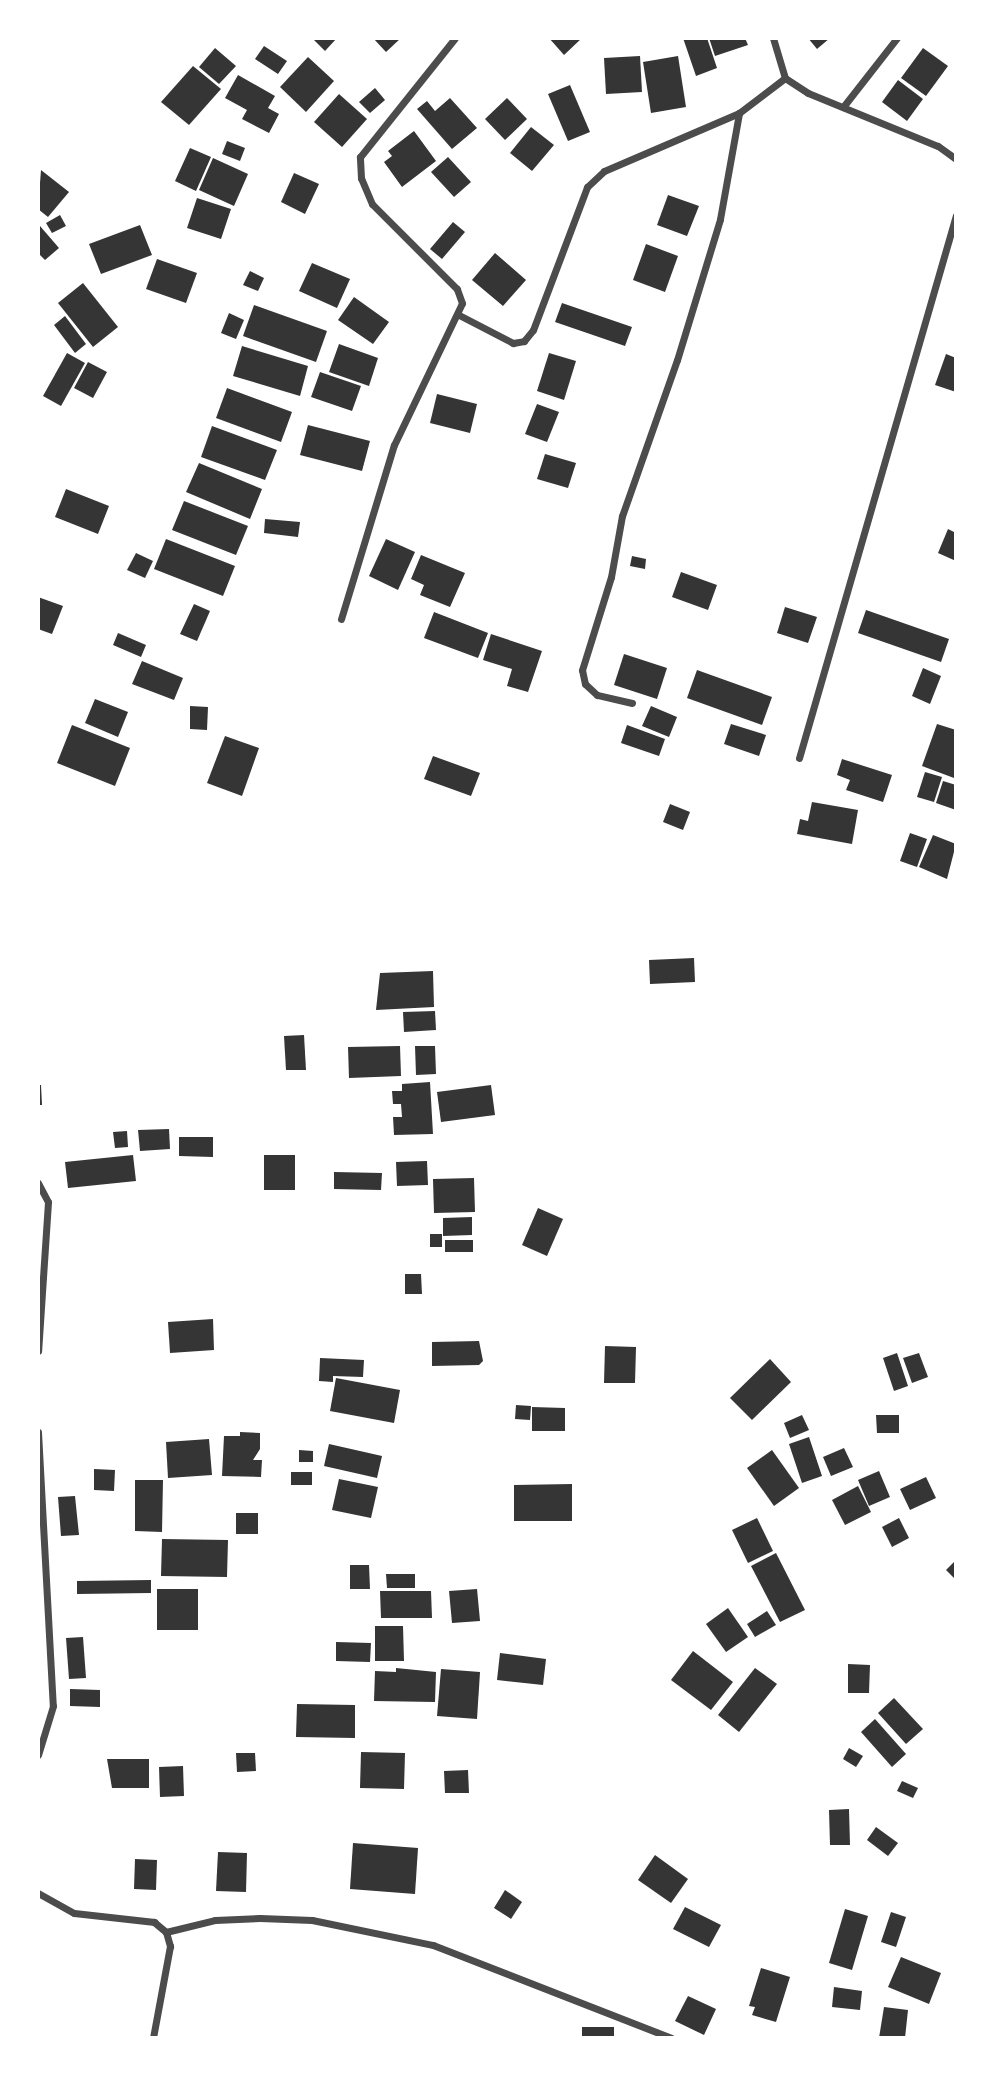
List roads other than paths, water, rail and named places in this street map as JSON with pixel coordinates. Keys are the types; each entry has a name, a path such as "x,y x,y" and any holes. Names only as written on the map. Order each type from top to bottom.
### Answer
{"street":[{"path":"341,619 394,445 459,315 462,303 457,289 372,204 361,178 360,157 455,38"},
{"path":"773,38 785,78 843,107 938,146 956,159"},
{"path":"843,107 897,38"},
{"path":"459,315 513,342 524,341 533,330 587,187 604,171 738,113 785,78"},
{"path":"632,703 597,695 585,684 582,670 611,577 622,516 677,360 720,219 738,113"},
{"path":"799,758 956,215"},
{"path":"38,1182 48,1202 38,1351"},
{"path":"38,1432 53,1706 38,1755"},
{"path":"38,1893 74,1913 154,1922 166,1932 170,1946 153,2038"},
{"path":"166,1932 215,1920 312,1920 419,1942 672,2038"}]}
